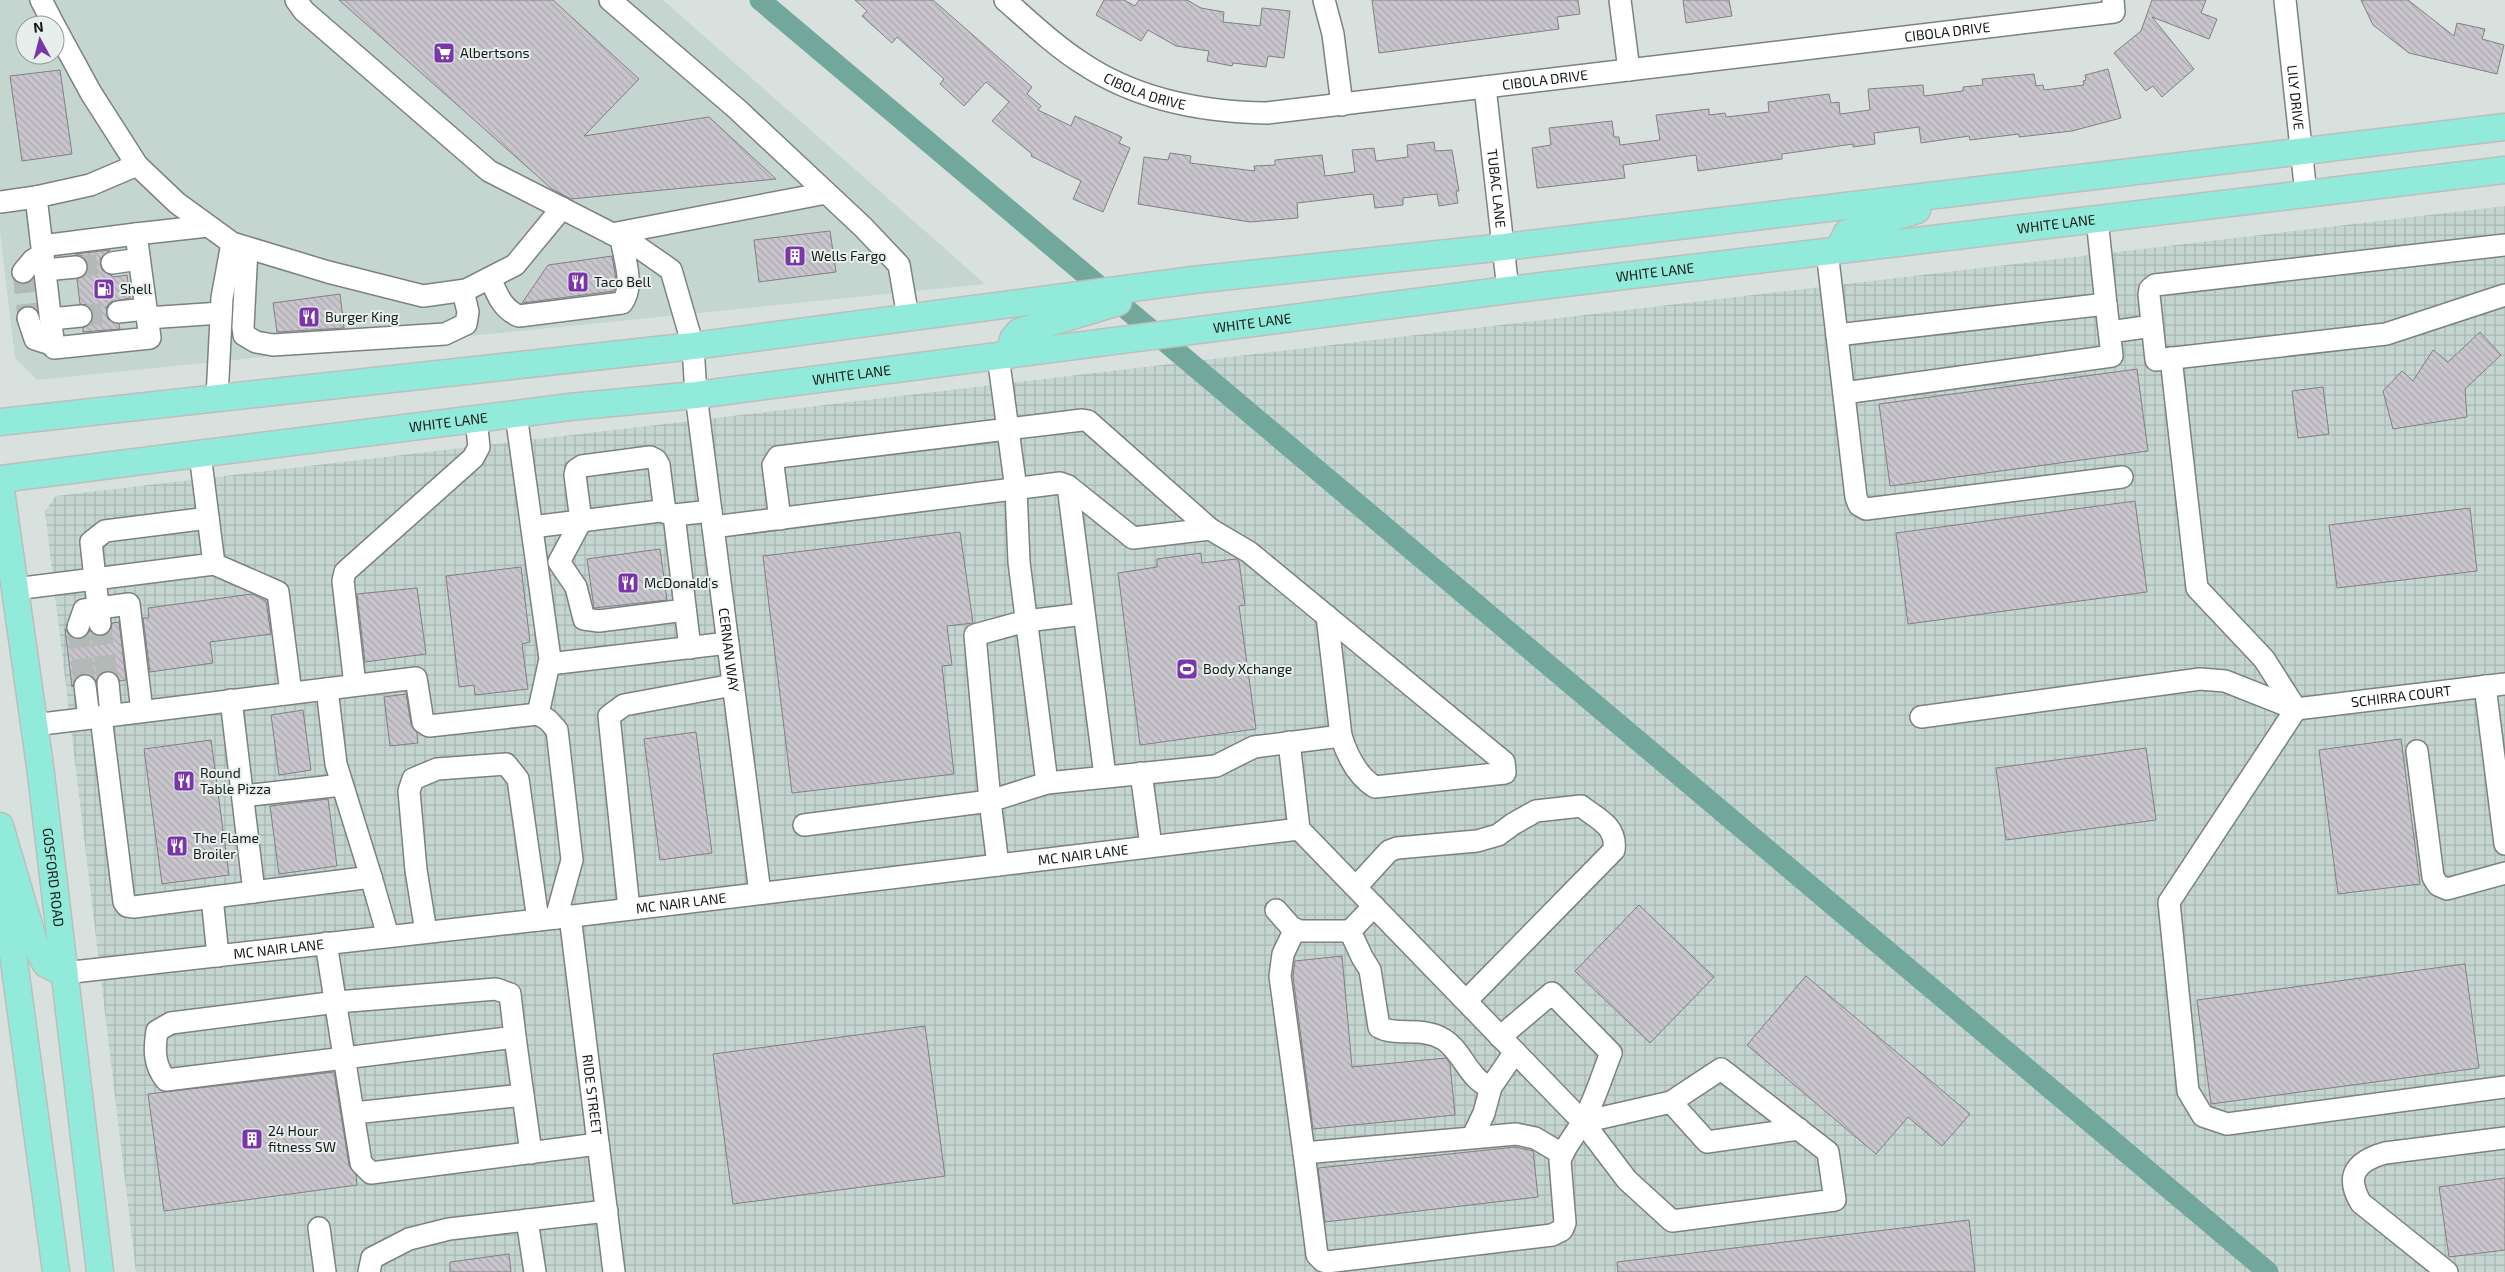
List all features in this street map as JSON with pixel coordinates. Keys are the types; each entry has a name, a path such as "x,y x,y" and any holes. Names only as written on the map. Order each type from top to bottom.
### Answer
{"main road":[{"path":"0,422 693,346 1193,280 1504,248 2505,127"},
{"name":"WHITE LANE","path":"0,481 516,414 696,395 1004,356 1040,339 1202,330 1832,250 2505,172"},
{"path":"1832,250 1848,232 1980,190"},
{"path":"1040,339 1193,280"},
{"name":"GOSFORD ROAD","path":"0,481 34,725 100,1272"},
{"path":"0,826 34,942 46,964 64,973"},
{"path":"0,857 56,1272"}],"street":[{"path":"41,0 48,15"},
{"name":"CERNAN WAY","path":"296,0 304,11 489,171 617,236 671,270 693,346 696,395 760,893"},
{"path":"610,0 736,109 826,193 899,266 908,317"},
{"name":"CIBOLA DRIVE","path":"1005,0 1051,41 1082,64 1116,82 1152,97 1190,107 1229,112 1267,113 1629,70 2113,6"},
{"path":"1324,0 1333,34 1342,105"},
{"path":"1620,0 1629,70"},
{"name":"LILY DRIVE","path":"2285,0 2306,194"},
{"path":"65,46 91,93 137,165 176,203 239,246 328,272 423,296 463,291 515,265 562,208"},
{"name":"TUBAC LANE","path":"1485,88 1508,290"},
{"path":"0,202 36,197 90,185 137,165"},
{"path":"490,278 500,301 510,313 519,316 622,302 627,296 628,279 617,236 826,193"},
{"path":"36,197 54,345"},
{"path":"1844,393 2112,356 2097,219"},
{"path":"24,272 33,260 43,257 136,234 208,226"},
{"path":"28,318 35,339 54,345 54,348 150,338 136,234"},
{"path":"2505,245 2154,285 2150,289 2149,295 2156,360 2386,334 2505,295"},
{"path":"239,246 244,335 256,342 273,345 444,334 466,324 468,312 463,291"},
{"path":"217,398 221,313 239,246"},
{"path":"1832,250 1837,335 1856,498 1859,505 1866,508 2122,477"},
{"path":"43,257 76,267"},
{"path":"112,263 139,259"},
{"path":"1837,335 2106,304"},
{"path":"118,312 146,314 221,313"},
{"path":"51,319 81,316"},
{"path":"2110,332 2152,326"},
{"path":"1004,356 1008,430 1016,489 1018,562 1047,783"},
{"path":"2171,358 2197,588 2264,659 2296,709"},
{"path":"516,414 549,664 538,714"},
{"path":"355,685 343,580 345,572 473,458 479,447 476,419"},
{"path":"780,519 773,465 778,457 1082,420 1088,421 1210,530 1249,552 1327,616 1504,762 1505,773 1375,787 1368,783 1348,756 1341,736 1327,616"},
{"path":"200,454 214,564"},
{"path":"685,610 599,621 584,619 576,587 559,562 581,520 576,470 582,466 650,457 656,460 659,465 669,514 685,610 690,648"},
{"path":"532,527 660,511 669,514 712,519 780,519 1060,483 1068,486 1133,538 1210,530"},
{"path":"1068,486 1105,776"},
{"path":"99,616 90,545 101,533 208,518"},
{"path":"15,589 214,564 278,592 291,693"},
{"path":"78,627 84,610 99,616 129,604 142,710"},
{"path":"998,865 974,639 977,633 1026,621 1084,614"},
{"path":"549,664 728,643"},
{"path":"34,725 142,710 416,678 424,722 429,726 538,714 548,720 557,730 572,860 555,918"},
{"path":"1921,717 2200,678 2225,681 2296,709"},
{"path":"100,716 108,683"},
{"path":"630,909 609,716 624,705 733,685"},
{"path":"2495,685 2505,844"},
{"name":"SCHIRRA COURT","path":"2296,709 2495,685"},
{"path":"85,686 100,716 124,902 127,906 134,907 212,898 371,877"},
{"path":"326,689 336,764 388,936"},
{"path":"231,700 254,892"},
{"path":"2296,709 2169,902 2188,1091 2203,1116 2227,1124 2505,1087"},
{"path":"804,825 990,801 1047,783 1216,766 1249,749 1341,736"},
{"path":"1289,742 1299,829 1583,1122 1628,1180 1672,1221 1835,1200 1828,1152 1721,1069 1671,1102 1583,1122"},
{"path":"2417,751 2433,878 2438,885 2447,889 2505,873"},
{"name":"RIDE STREET","path":"426,932 416,870 409,791 414,779 437,769 506,764 518,779 555,918 598,1144 614,1272"},
{"path":"1141,773 1151,846"},
{"path":"242,796 342,785"},
{"path":"1356,888 1389,851 1397,848 1484,839 1498,835 1536,811 1582,806 1612,830 1615,840 1614,850 1466,1001"},
{"name":"MC NAIR LANE","path":"64,973 555,918 1299,829"},
{"path":"212,898 218,956"},
{"path":"1276,910 1295,929 1350,931 1374,906"},
{"path":"1295,929 1283,954 1280,976 1317,1255 1323,1261 1559,1233 1565,1222 1560,1161 1562,1154 1568,1141 1583,1122 1611,1053 1552,993 1500,1037"},
{"path":"1350,931 1370,970 1380,1027 1388,1031 1429,1033 1444,1040 1459,1054 1476,1079 1484,1085 1491,1086"},
{"path":"326,943 346,1059 361,1163 371,1173 598,1144"},
{"path":"516,1037 166,1080 158,1070 155,1046 157,1031 170,1023 336,1002 496,989 510,994 516,1037 523,1095 531,1153"},
{"path":"1473,1136 1484,1112 1491,1086 1515,1052"},
{"path":"354,1113 523,1095"},
{"path":"1671,1102 1707,1142 1799,1129"},
{"path":"1304,1153 1473,1136 1526,1134 1562,1154"},
{"path":"2447,1272 2361,1203 2354,1191 2353,1178 2359,1165 2372,1157 2385,1153 2505,1138"},
{"path":"369,1272 372,1258 409,1239 449,1229 607,1211"},
{"path":"527,1220 535,1272"},
{"path":"319,1228 325,1272"}],"shaded area":[{"path":"0,0 663,0 985,284 37,380 15,358 0,232"},
{"path":"2505,206 2505,1272 136,1272 45,511 56,496"}],"building":[{"path":"339,0 553,0 639,79 584,136 709,117 776,179 571,199 552,189"},
{"path":"855,0 933,0 1032,87 1027,94 1041,106 1038,110 1071,126 1075,116 1122,137 1119,143 1130,148 1103,212 1073,199 1081,181 1031,156 1032,154 992,121 1009,102 986,82 964,106 940,84 944,79 897,37 892,43 862,16 867,11"},
{"path":"1104,0 1124,0 1135,6 1139,0 1187,0 1201,8 1224,12 1223,22 1260,26 1262,8 1290,11 1284,58 1268,56 1266,67 1233,63 1232,66 1207,61 1209,51 1176,46 1148,30 1141,41 1096,15"},
{"path":"1372,0 1578,0 1580,14 1557,17 1559,29 1379,53"},
{"path":"1683,0 1729,0 1732,16 1686,23"},
{"path":"2152,0 2206,0 2201,13 2217,19 2209,39 2152,17 2194,69 2162,97 2153,86 2146,91 2114,53 2141,31"},
{"path":"2361,0 2408,0 2454,36 2457,23 2485,29 2482,39 2504,45 2497,74 2409,53 2373,25"},
{"path":"2108,69 2121,118 2072,131 2019,137 2019,134 1970,140 1969,136 1921,143 1919,127 1874,133 1875,144 1853,147 1853,144 1782,154 1782,159 1698,171 1696,155 1623,165 1625,178 1537,188 1532,148 1551,145 1549,128 1612,121 1614,137 1619,137 1620,145 1660,140 1656,115 1709,109 1709,115 1725,113 1726,117 1769,112 1768,102 1829,94 1831,103 1839,102 1840,114 1870,110 1868,89 1923,85 1924,96 1963,91 1963,87 1983,85 1982,79 2034,74 2036,86 2043,85 2044,90 2084,85 2085,75"},
{"path":"60,70 72,154 22,161 10,76"},
{"path":"1434,142 1435,151 1452,150 1459,191 1456,191 1458,203 1439,206 1437,194 1403,198 1403,205 1375,208 1373,194 1297,203 1298,218 1250,222 1138,204 1144,157 1168,160 1170,153 1191,156 1190,163 1255,171 1254,166 1275,165 1275,160 1322,155 1325,176 1355,172 1352,150 1374,148 1376,161 1408,157 1407,145"},
{"name":"Wells Fargo","path":"830,231 836,272 759,282 754,240"},
{"name":"Shell","path":"110,250 100,259 102,270 114,277 127,275 130,298 111,302 106,307 108,319 119,324 120,329 83,332 83,328 92,322 93,314 87,305 80,304 77,279 87,273 88,265 82,256 75,254"},
{"name":"Taco Bell","path":"612,256 616,280 614,291 522,303 548,265"},
{"name":"Burger King","path":"340,294 344,328 277,332 273,303"},
{"path":"2480,332 2501,355 2465,389 2467,417 2393,429 2383,391 2402,371 2413,381 2433,350 2448,362"},
{"path":"2137,369 2148,451 1890,486 1879,404"},
{"path":"2323,387 2329,434 2298,438 2292,391"},
{"path":"2135,501 2147,592 1908,624 1896,533"},
{"path":"2470,508 2477,571 2337,588 2329,525"},
{"path":"960,532 973,623 947,626 952,665 942,666 954,774 792,793 763,556"},
{"name":"McDonald's","path":"660,549 667,600 594,608 587,559"},
{"path":"1201,553 1202,563 1236,559 1239,561 1245,605 1239,606 1256,729 1140,745 1118,573 1157,567 1157,559"},
{"path":"521,567 530,642 522,644 528,689 475,695 474,685 459,687 446,576"},
{"path":"417,588 426,654 365,662 357,594"},
{"path":"252,594 266,601 271,634 210,642 213,663 150,672 143,618 149,618 148,608"},
{"path":"119,622 126,680 120,681 114,672 107,671 100,673 96,681 90,675 83,674 77,676 72,687 65,629 73,639 80,639 86,637 90,631 95,636 107,634 111,629 112,623"},
{"path":"406,694 411,724 417,733 418,743 390,746 384,697"},
{"path":"303,710 311,770 279,775 271,715"},
{"path":"696,732 712,853 660,860 644,739"},
{"path":"2401,739 2420,884 2338,894 2319,750"},
{"path":"211,740 229,875 162,884 144,749"},
{"path":"2146,748 2156,820 2006,840 1996,768"},
{"path":"328,799 337,866 279,874 270,806"},
{"path":"1639,905 1714,977 1650,1043 1575,971"},
{"path":"1342,956 1352,1067 1446,1058 1450,1064 1455,1115 1313,1129 1293,976 1295,961"},
{"path":"2465,964 2479,1068 2211,1104 2197,1000"},
{"path":"1806,976 1970,1114 1942,1146 1908,1117 1876,1154 1747,1045"},
{"path":"925,1026 945,1176 733,1204 713,1054"},
{"name":"24 Hour fitness SW","path":"334,1072 349,1165 356,1175 357,1185 164,1211 148,1094"},
{"path":"1515,1147 1533,1151 1538,1197 1325,1222 1318,1168"},
{"path":"2505,1178 2505,1250 2449,1257 2439,1187"},
{"path":"1969,1220 1975,1272 1618,1272 1617,1262"},
{"path":"509,1254 511,1272 450,1272 450,1262"}],"waterway":[{"path":"760,0 2268,1272"}],"tunnel":[{"path":"76,267 112,263"},
{"path":"23,272 28,318"},
{"path":"81,316 118,312"},
{"path":"100,624 108,683"},
{"path":"78,627 85,686"}],"place":[{"name":"Albertsons","path":"444,53"},
{"name":"Wells Fargo","path":"795,256"},
{"name":"Taco Bell","path":"578,282"},
{"name":"Shell","path":"104,289"},
{"name":"Burger King","path":"309,317"},
{"name":"McDonald's","path":"628,583"},
{"name":"Body Xchange","path":"1187,669"},
{"name":"Round Table Pizza","path":"184,781"},
{"name":"The Flame Broiler","path":"177,846"},
{"name":"24 Hour fitness SW","path":"252,1139"}]}
